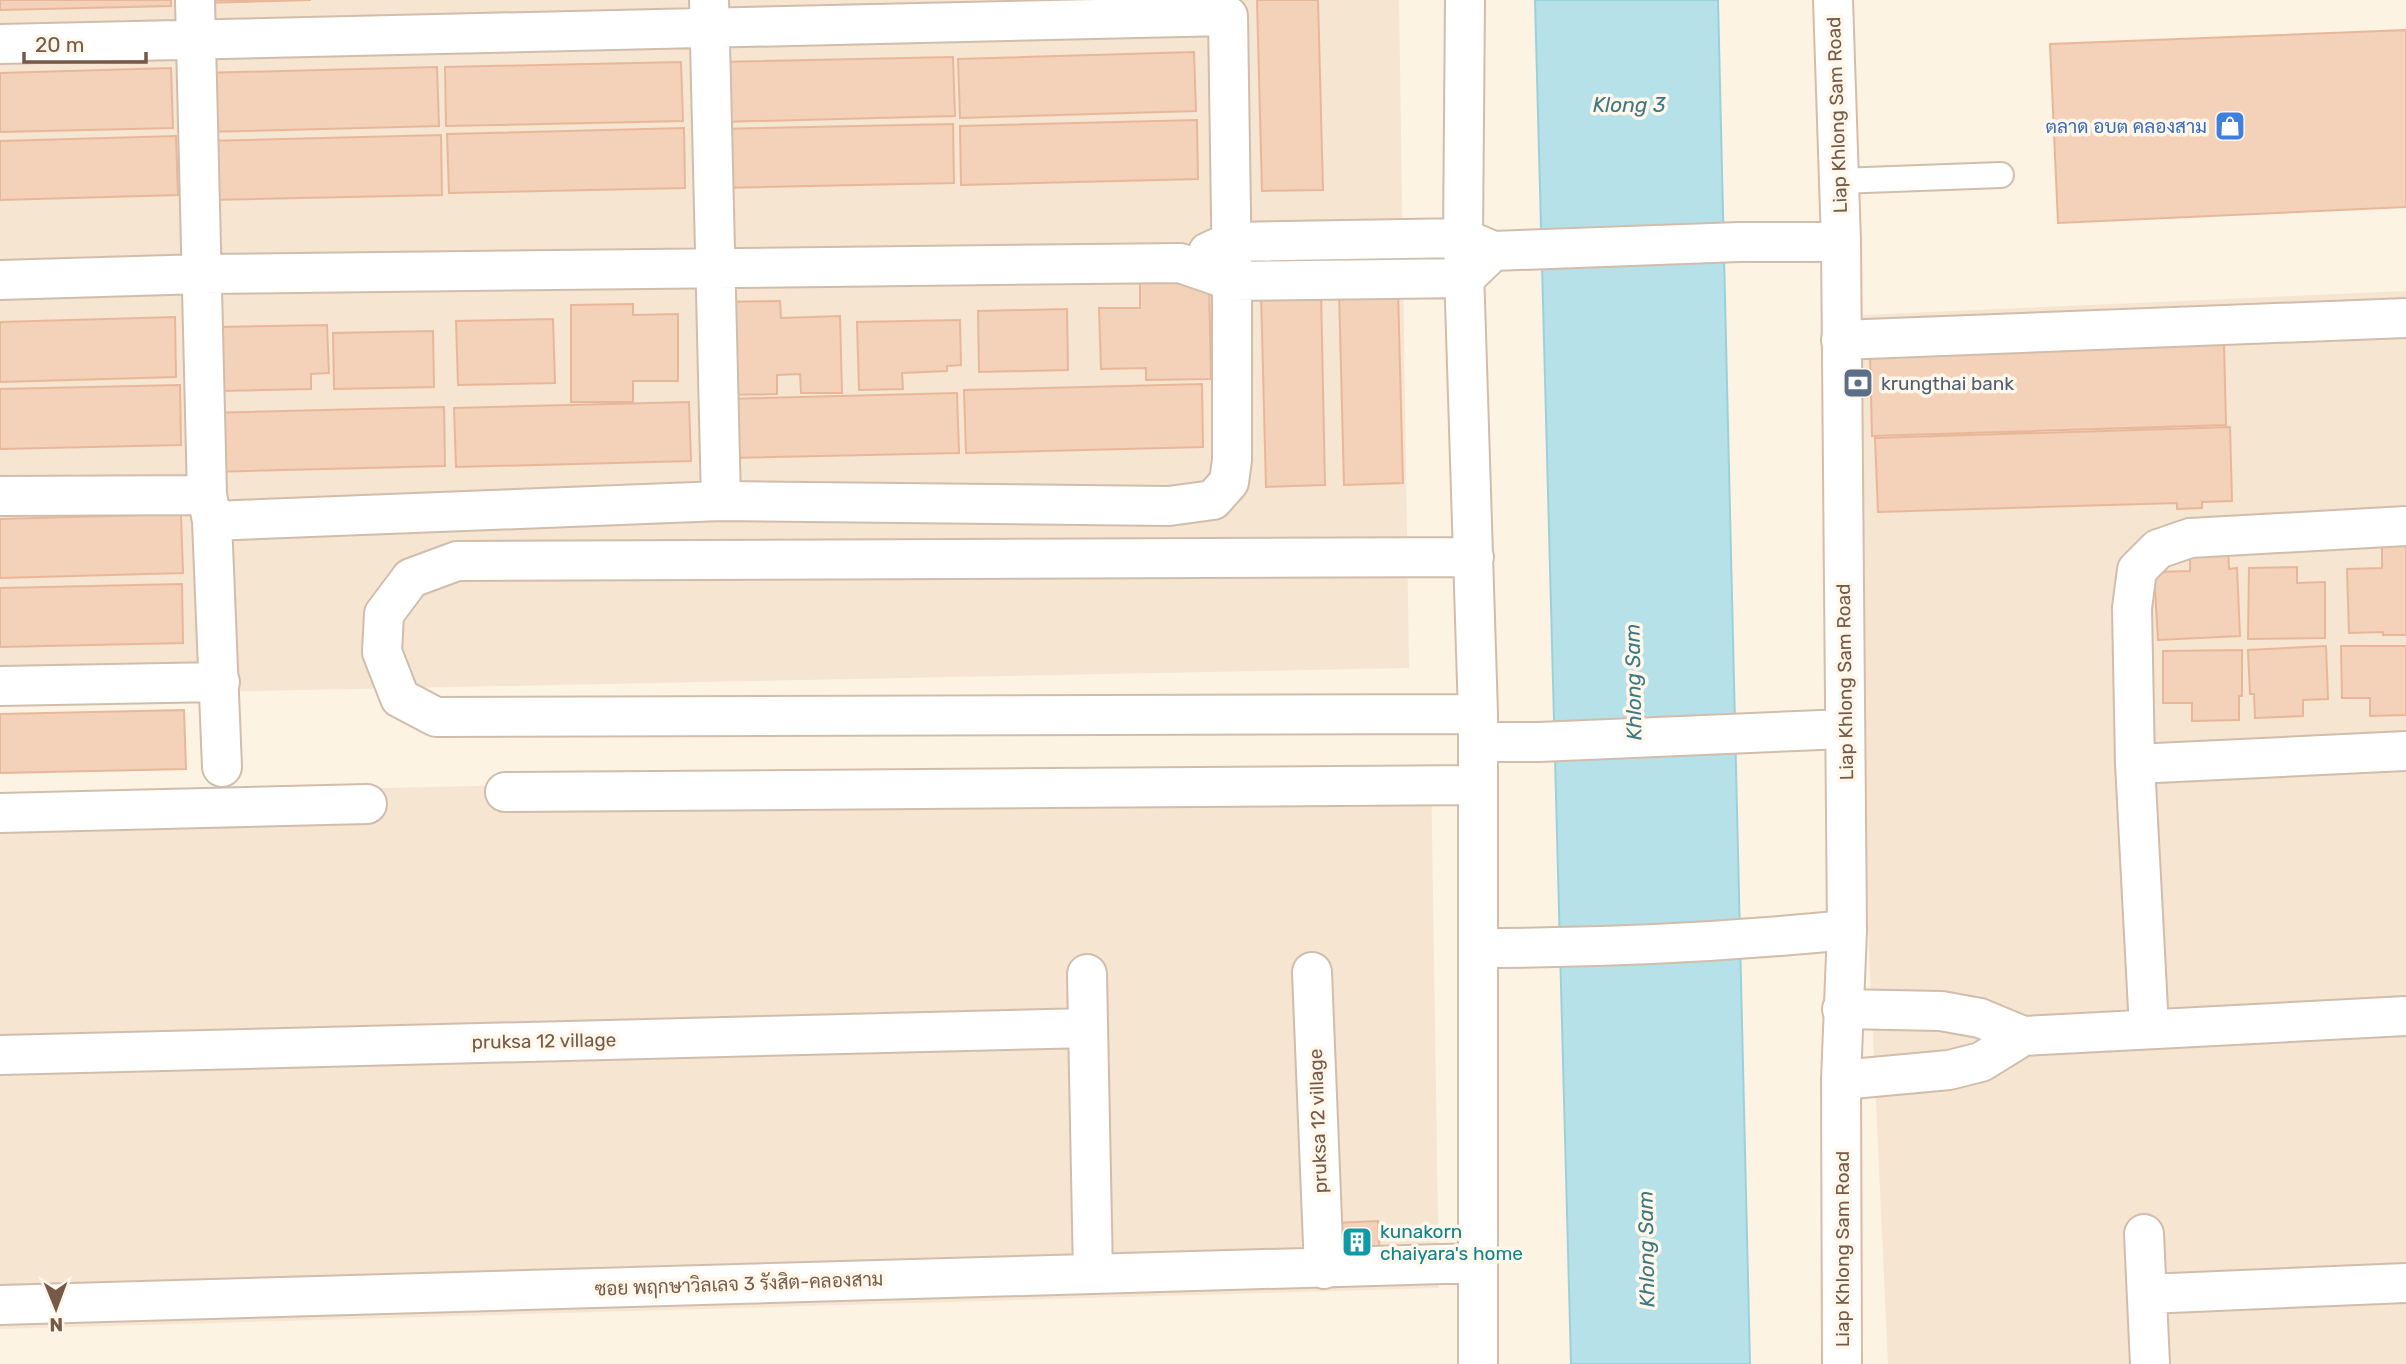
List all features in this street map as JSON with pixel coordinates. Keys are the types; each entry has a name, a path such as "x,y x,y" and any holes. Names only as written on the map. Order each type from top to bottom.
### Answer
{"street":[{"path":"195,0 194,40 209,508 220,682 222,768"},
{"path":"1465,0 1488,247 1465,278 1478,728 1478,1364"},
{"name":"Liap Khlong Sam Road","path":"1833,0 1841,242 1847,930 1841,1080 1842,1364"},
{"path":"0,44 194,40 709,14 1227,8 1232,281 1232,460 1229,482 1213,500 1168,506 722,501 209,508 0,496"},
{"path":"709,14 722,501"},
{"path":"1180,263 1230,242 1488,247 1841,242"},
{"path":"0,280 203,274 1180,263 1232,281 1465,278"},
{"path":"1841,340 2406,318"},
{"path":"2149,1028 2136,764 2132,608 2137,570 2158,549 2190,538 2406,526"},
{"path":"1474,557 457,561 411,578 384,614 382,652 400,698 436,716 1478,728 1539,742 1845,729"},
{"path":"0,686 220,682"},
{"path":"2136,764 2406,751"},
{"path":"505,792 1478,785"},
{"path":"0,813 367,804"},
{"path":"1478,948 1545,948 1770,937 1847,930"},
{"name":"pruksa 12 village","path":"1312,972 1324,1269"},
{"path":"1087,974 1093,1273"},
{"path":"1842,1009 1941,1011 1980,1018 2023,1036 2406,1016"},
{"name":"pruksa 12 village","path":"0,1055 1088,1028"},
{"path":"1841,1080 1949,1070 1981,1062 2023,1036"},
{"path":"2144,1234 2150,1364"},
{"name":"ซอย พฤกษาวิลเลจ 3 รังสิต-คลองสาม","path":"0,1305 1478,1263"},
{"path":"2147,1294 2406,1283"}],"lane":[{"path":"1839,181 2001,175"}],"shaded area":[{"path":"0,0 1399,0 1409,668 0,696"},
{"path":"2406,291 2406,1364 1888,1364 1840,316"},
{"path":"1431,766 1439,1288 0,1329 0,796"}],"water":[{"name":"Klong 3","path":"1535,0 1718,0 1750,1364 1571,1364"}],"building":[{"path":"0,0 171,0 171,6 0,10"},
{"path":"203,0 311,0 203,3"},
{"path":"1257,0 1318,0 1323,190 1262,191"},
{"name":"ตลาด อบต คลองสาม","path":"2406,30 2406,207 2058,223 2050,44"},
{"path":"1194,52 1196,111 960,118 958,59"},
{"path":"953,57 955,116 719,122 717,62"},
{"path":"681,62 683,121 446,126 445,67"},
{"path":"437,67 439,126 202,132 201,73"},
{"path":"171,68 173,128 0,132 0,73"},
{"path":"1197,120 1198,179 961,185 960,126"},
{"path":"953,124 954,183 718,188 717,129"},
{"path":"684,128 685,188 449,193 447,134"},
{"path":"441,135 442,195 206,200 205,141"},
{"path":"176,136 178,195 0,200 0,141"},
{"path":"1209,280 1211,379 1146,380 1146,368 1101,369 1099,308 1140,308 1140,282"},
{"path":"1398,290 1403,483 1344,485 1339,291"},
{"path":"1321,292 1325,485 1266,487 1261,293"},
{"path":"780,301 781,318 840,316 842,393 801,393 800,374 777,375 777,394 722,395 719,302"},
{"path":"633,304 633,315 678,314 678,381 633,381 633,402 571,402 571,305"},
{"path":"1067,309 1068,370 979,372 978,311"},
{"path":"175,317 176,377 0,382 0,322"},
{"path":"553,319 555,383 458,385 456,321"},
{"path":"960,320 961,365 947,366 947,371 902,373 903,389 859,390 857,322"},
{"path":"327,325 329,373 311,374 311,389 219,391 217,327"},
{"path":"433,331 434,387 334,389 333,333"},
{"path":"2224,343 2226,425 1872,436 1870,354"},
{"path":"1202,384 1203,447 966,453 964,390"},
{"path":"180,385 181,445 0,449 0,389"},
{"path":"957,393 959,453 726,458 724,399"},
{"path":"689,402 691,461 456,467 454,408"},
{"path":"444,407 445,466 209,472 208,413"},
{"path":"2230,427 2232,501 2202,502 2202,508 2177,509 2177,503 1878,512 1875,438"},
{"path":"181,514 183,573 0,578 0,519"},
{"path":"2228,546 2229,569 2237,568 2240,636 2158,640 2154,572 2190,571 2190,548"},
{"path":"2382,546 2406,546 2406,635 2383,635 2383,632 2349,633 2347,569 2382,568"},
{"path":"2297,567 2297,583 2325,582 2325,638 2248,639 2249,568"},
{"path":"182,584 183,643 0,647 0,588"},
{"path":"2326,646 2328,699 2303,700 2303,716 2255,718 2254,694 2250,694 2248,650"},
{"path":"2341,646 2406,646 2406,715 2370,716 2370,698 2342,698"},
{"path":"2242,650 2239,720 2192,721 2192,703 2163,703 2163,651"},
{"path":"184,710 186,769 0,773 0,714"},
{"name":"kunakorn chaiyara's home","path":"1378,1221 1380,1261 1335,1263 1334,1223"}],"place":[{"name":"ตลาด อบต คลองสาม","path":"2230,126"},
{"name":"krungthai bank","path":"1858,383"},
{"name":"kunakorn chaiyara's home","path":"1357,1242"}],"water label":[{"name":"Khlong Sam","path":"1633,682"},
{"name":"Khlong Sam","path":"1646,1249"}]}
